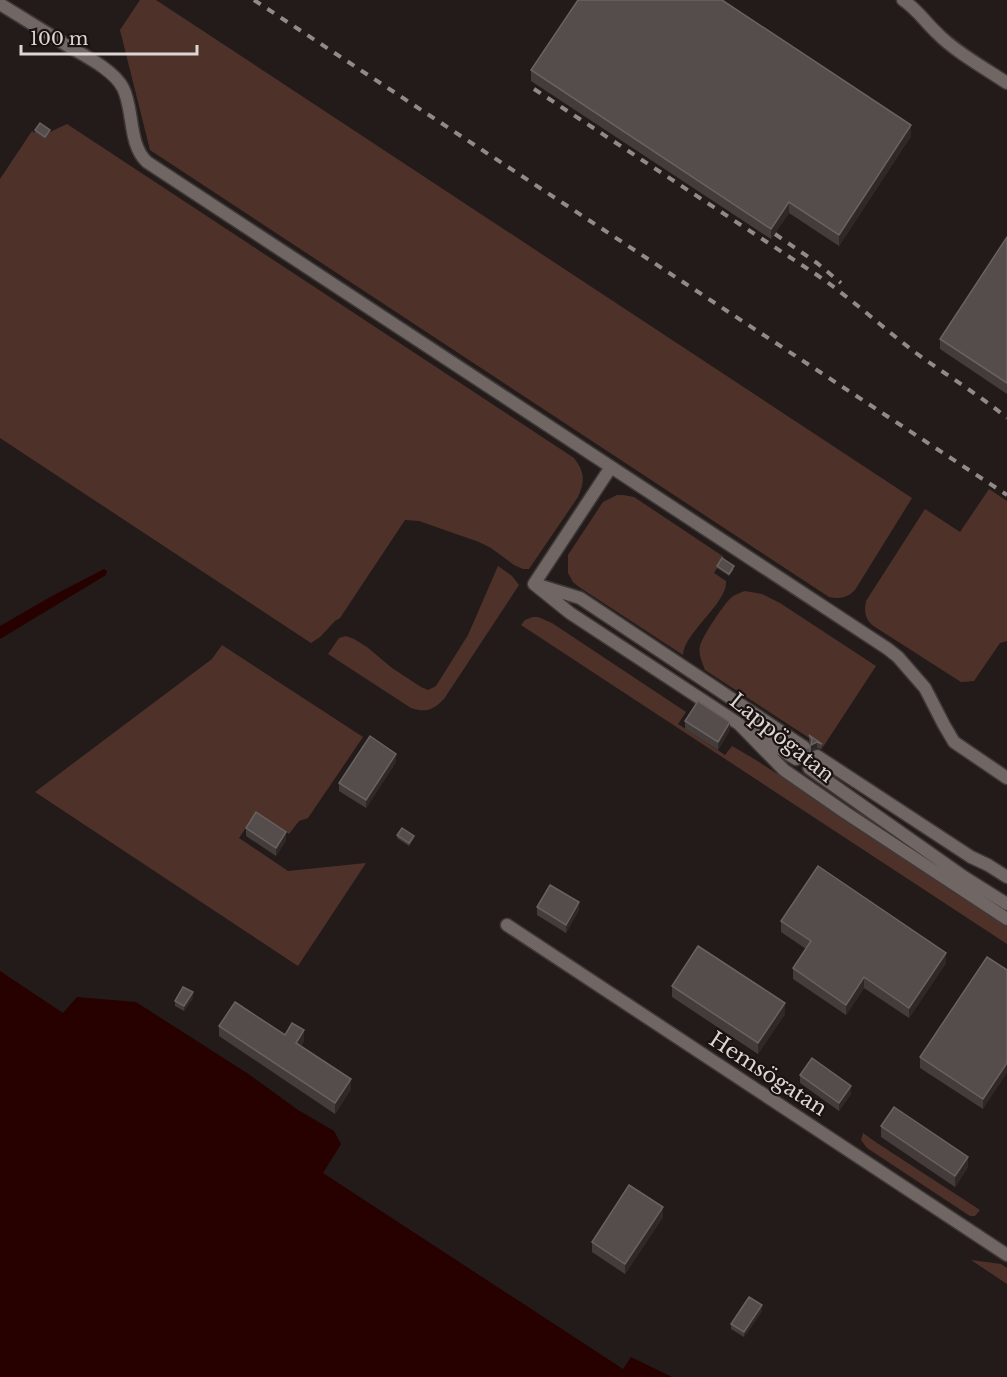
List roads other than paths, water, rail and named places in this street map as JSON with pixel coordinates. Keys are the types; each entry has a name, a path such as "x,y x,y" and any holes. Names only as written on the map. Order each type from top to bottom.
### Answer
{"street":[{"path":"903,0 913,6 937,34 1007,83"},
{"path":"0,4 92,61 118,80 127,96 138,148 142,158 147,162 888,649 925,688 954,742 1007,778"},
{"path":"534,584 611,467"},
{"name":"Lappögatan","path":"534,584 570,613 739,724 784,770 1007,919"},
{"name":"Lappögatan","path":"534,584 580,598 804,747"},
{"path":"739,724 796,759"},
{"name":"Lappögatan","path":"817,756 971,857 1007,877"},
{"path":"809,768 961,875 1007,904"},
{"name":"Hemsögatan","path":"507,925 1007,1255"}],"railway":[{"path":"254,0 1007,495"},
{"path":"534,89 817,275 916,353 1007,418"},
{"path":"775,234 841,283"}]}
